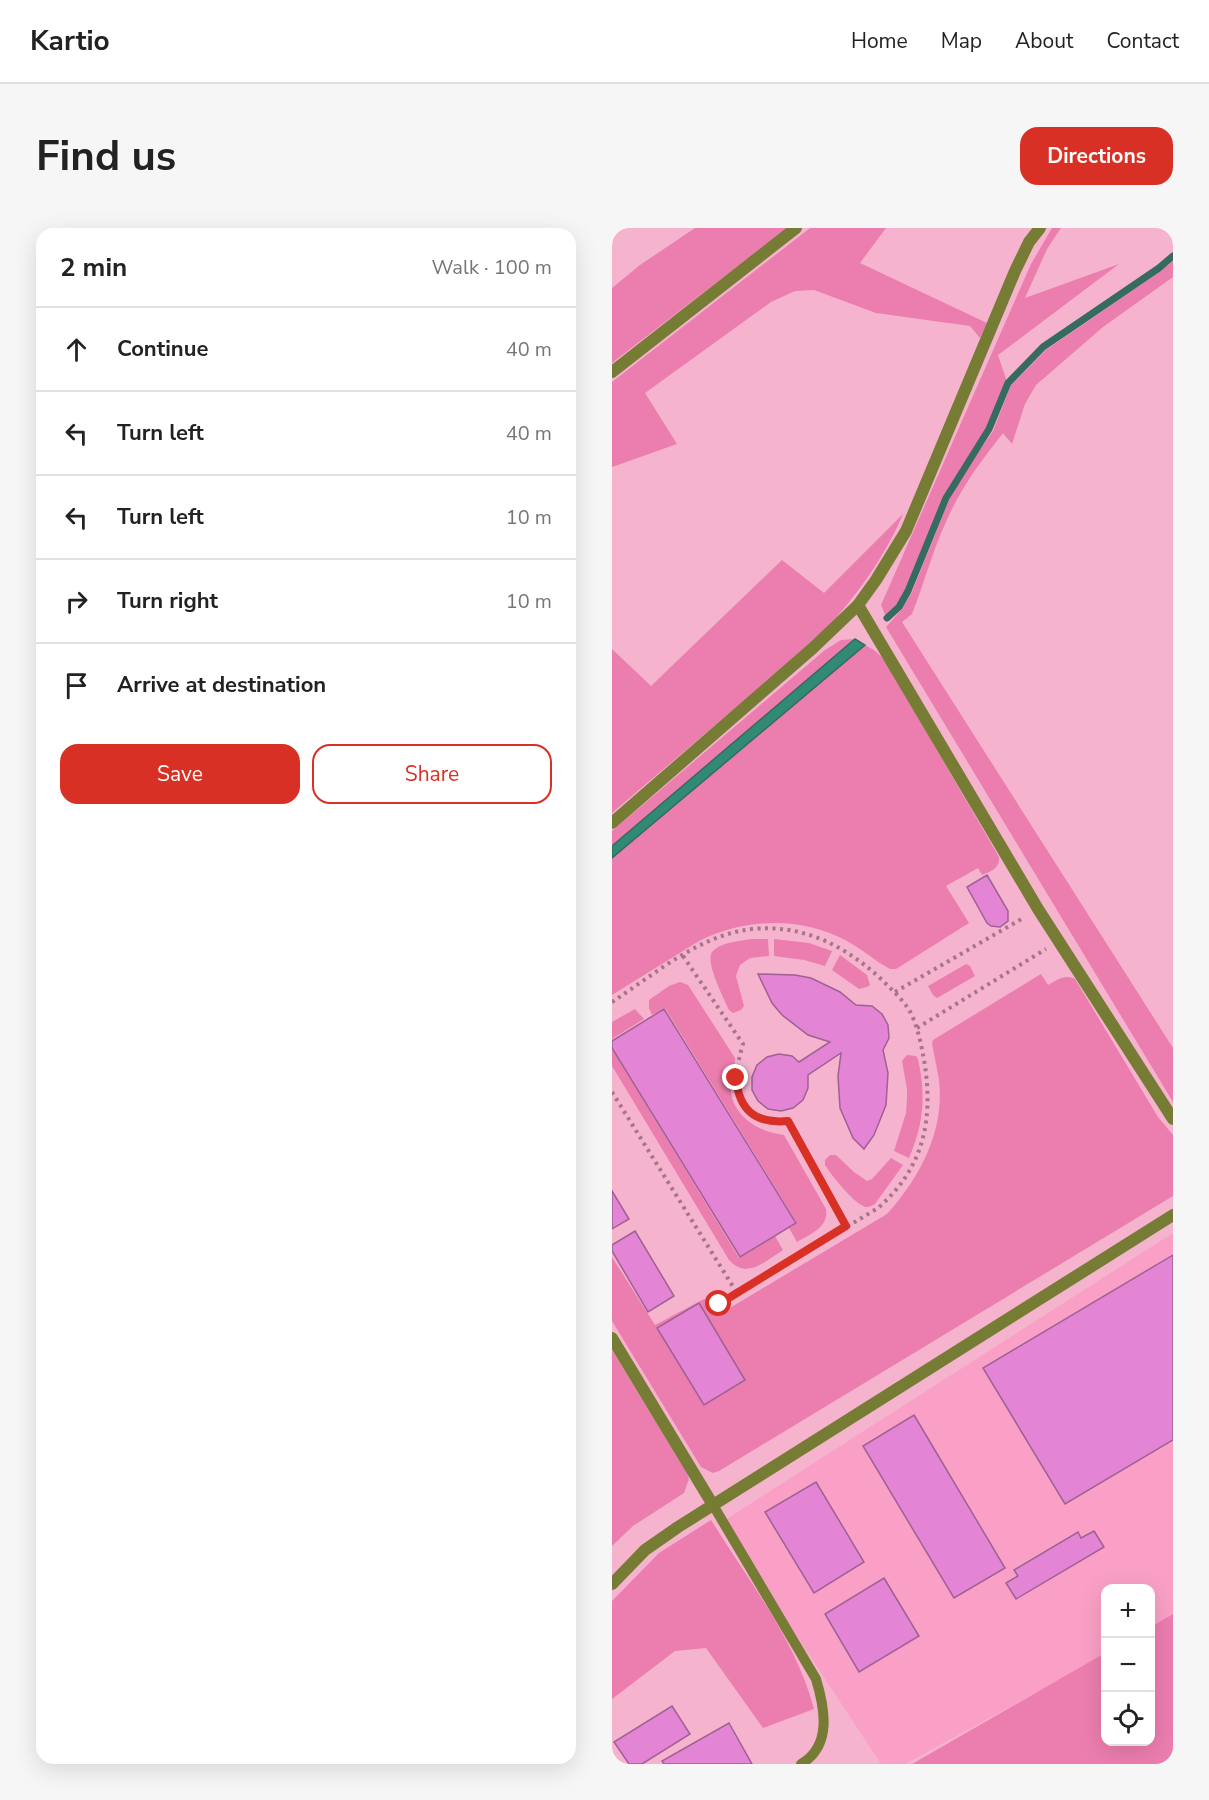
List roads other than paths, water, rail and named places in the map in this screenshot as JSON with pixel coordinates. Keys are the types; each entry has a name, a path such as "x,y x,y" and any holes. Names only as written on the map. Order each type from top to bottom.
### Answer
{"street":[{"path":"612,372 796,228"},
{"path":"612,823 813,648 858,605 876,580 906,531 1015,270 1029,242 1040,228"},
{"path":"858,605 1038,909 1173,1119"},
{"path":"612,1584 645,1550 713,1505 1173,1215"},
{"path":"612,1338 713,1505"}],"lane":[{"path":"713,1505 816,1680 823,1702 823,1737 817,1750 801,1764"}],"waterway":[{"path":"887,618 899,607 908,591 946,498 989,429 1008,383 1043,347 1159,268 1173,256"}]}
